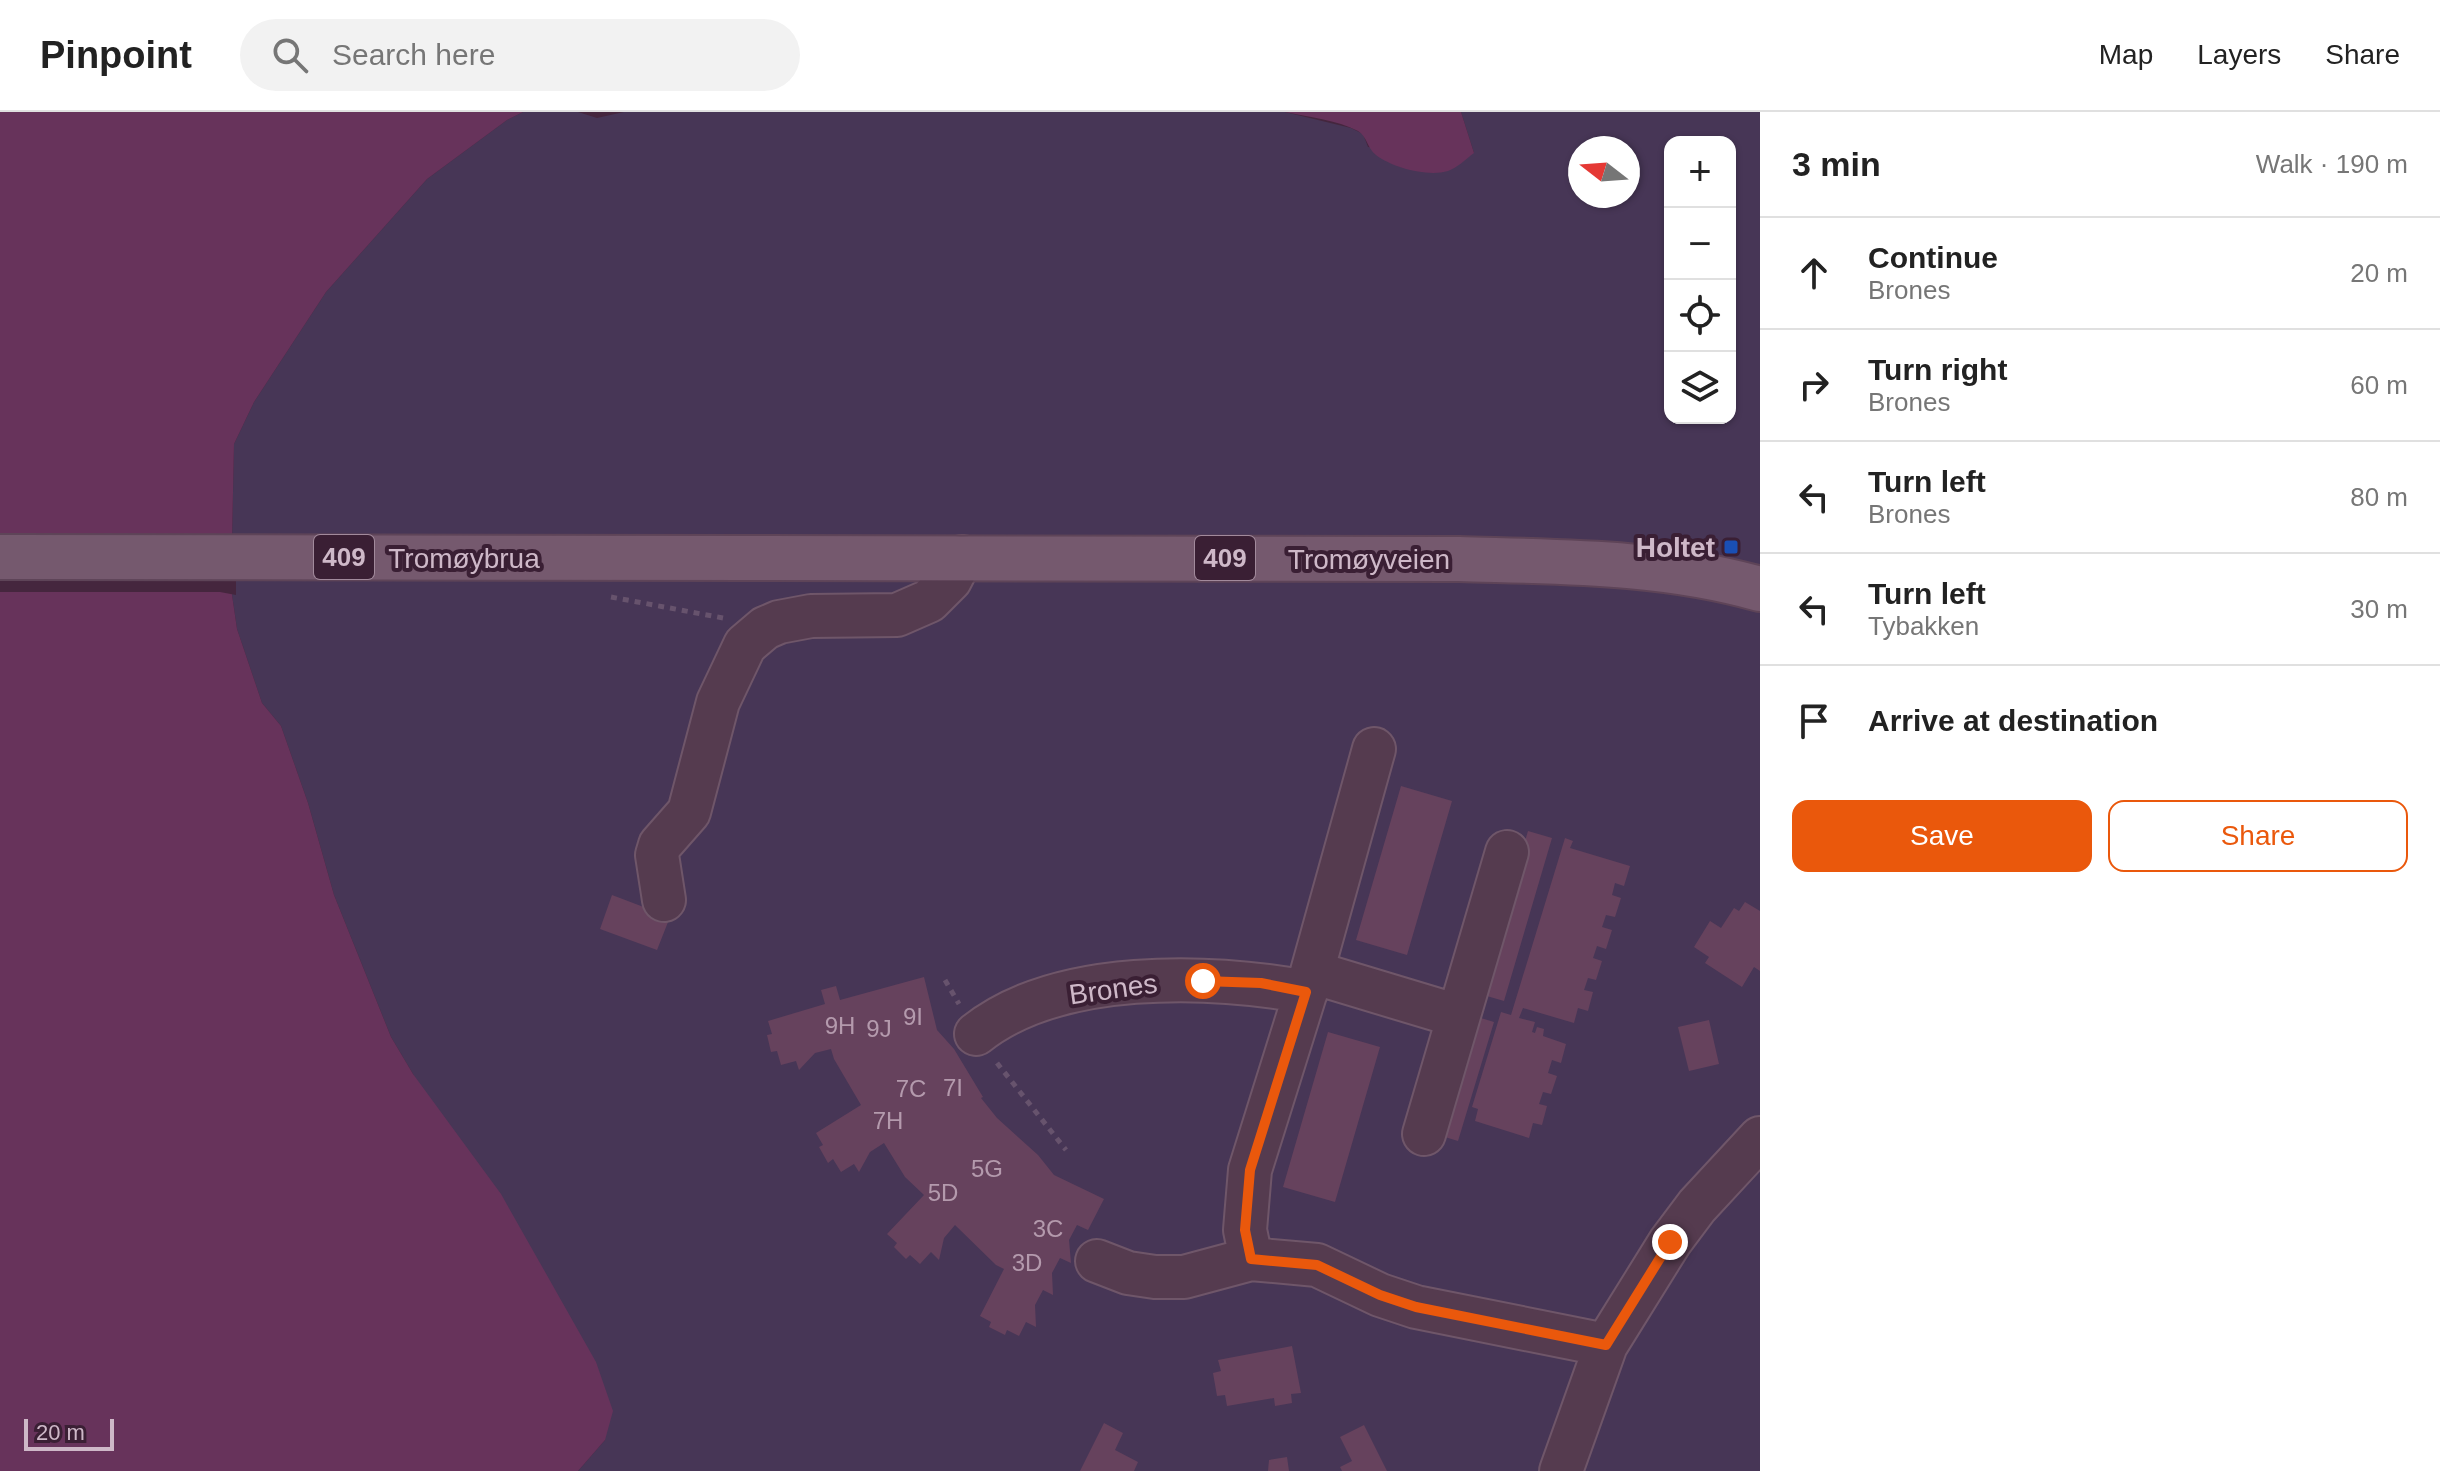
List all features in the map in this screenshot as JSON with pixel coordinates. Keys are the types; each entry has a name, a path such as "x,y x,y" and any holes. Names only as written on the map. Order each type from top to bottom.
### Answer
{"main road":[{"name":"Tromøybrua","path":"0,557 688,559"},
{"name":"Tromøyveien","path":"688,559 962,557 1605,562 1698,574 1760,589"}],"street":[{"path":"664,900 657,855 660,845 689,812 718,702 745,645 765,628 779,622 811,616 897,615 929,601 950,580 962,557"},
{"path":"1251,1259 1245,1230 1250,1170 1309,982 1374,749"},
{"path":"1424,1134 1507,852"},
{"name":"Brones","path":"976,1034 1013,1010 1089,988 1140,981 1309,982 1458,1016"},
{"path":"1561,1471 1606,1345 1670,1242 1697,1206 1760,1138"},
{"path":"1097,1261 1128,1273 1155,1277 1184,1277 1251,1259 1317,1265 1380,1295 1416,1307 1606,1345"}],"path":[{"path":"685,611 725,618"},
{"path":"945,980 976,1034 1066,1150"}],"shaded area":[{"path":"0,112 523,112 507,120 427,179 326,292 254,402 234,444 231,588 237,629 262,703 281,726 308,803 334,895 391,1037 413,1074 501,1194 596,1362 613,1411 605,1440 578,1471 0,1471"},
{"path":"523,112 578,112 597,118 624,112 1285,112 1351,128 1363,134 1368,147 1474,153 1461,112 1760,112 1760,1471 578,1471 605,1440 391,1037 334,895 308,803 281,726 262,703 237,629 231,588 234,444 254,402 326,292 427,179 507,120"},
{"path":"1285,112 1461,112 1474,153 1448,171 1431,173 1411,170 1376,155 1363,136 1350,127"}],"pier":[{"path":"0,540 236,540 236,595 220,592 0,592"}],"building":[{"path":"1401,786 1452,801 1407,955 1356,940"},
{"path":"1528,831 1552,838 1504,1001 1480,994"},
{"path":"1565,838 1573,841 1570,848 1630,866 1624,886 1615,883 1612,895 1621,898 1615,917 1606,915 1602,927 1612,930 1606,949 1597,946 1593,958 1602,961 1596,980 1588,978 1584,990 1593,992 1588,1011 1578,1008 1574,1023 1523,1008 1519,1018 1535,1022 1532,1032 1535,1033 1537,1027 1544,1029 1543,1036 1566,1044 1561,1063 1552,1060 1548,1073 1557,1076 1551,1094 1543,1092 1539,1104 1547,1106 1542,1125 1533,1123 1529,1138 1475,1121 1478,1109 1472,1107 1501,1012 1511,1015"},
{"path":"612,895 670,917 657,950 600,929"},
{"path":"1745,902 1760,911 1760,971 1754,967 1742,987 1705,963 1709,957 1694,947 1710,921 1721,928 1734,908 1739,911"},
{"path":"924,977 937,1030 954,1049 981,1098 997,1118 1038,1155 1054,1175 1104,1199 1088,1230 1077,1225 1069,1240 1071,1263 1060,1258 1052,1273 1053,1295 1043,1290 1035,1305 1036,1327 1026,1322 1019,1336 1007,1330 1005,1335 989,1327 991,1322 980,1316 1004,1269 955,1225 944,1238 939,1260 931,1252 920,1264 910,1255 906,1259 894,1247 897,1243 887,1234 924,1195 905,1177 884,1143 870,1152 859,1172 854,1164 841,1172 833,1159 828,1163 819,1147 823,1145 816,1133 861,1105 831,1049 815,1053 799,1070 796,1061 781,1065 777,1051 771,1052 767,1035 772,1034 768,1021 825,1004 821,990 836,986 840,1000"},
{"path":"1471,1015 1494,1022 1458,1141 1435,1134"},
{"path":"1709,1020 1719,1064 1689,1071 1678,1027"},
{"path":"1328,1032 1380,1047 1335,1202 1283,1187"},
{"path":"1292,1346 1301,1393 1291,1394 1292,1403 1275,1406 1274,1398 1227,1406 1225,1395 1217,1396 1213,1373 1221,1371 1218,1360"},
{"path":"1104,1423 1123,1433 1115,1450 1138,1462 1134,1471 1080,1471"},
{"path":"1364,1425 1387,1471 1342,1471 1340,1467 1352,1461 1340,1437"},
{"path":"1287,1457 1289,1471 1268,1471 1269,1460"}],"place":[{"name":"Holtet","path":"1731,547"}],"route":[{"path":"1203,981 1261,983 1306,992 1250,1170 1245,1230 1251,1259 1317,1265 1380,1295 1416,1307 1606,1345 1670,1242"}]}
